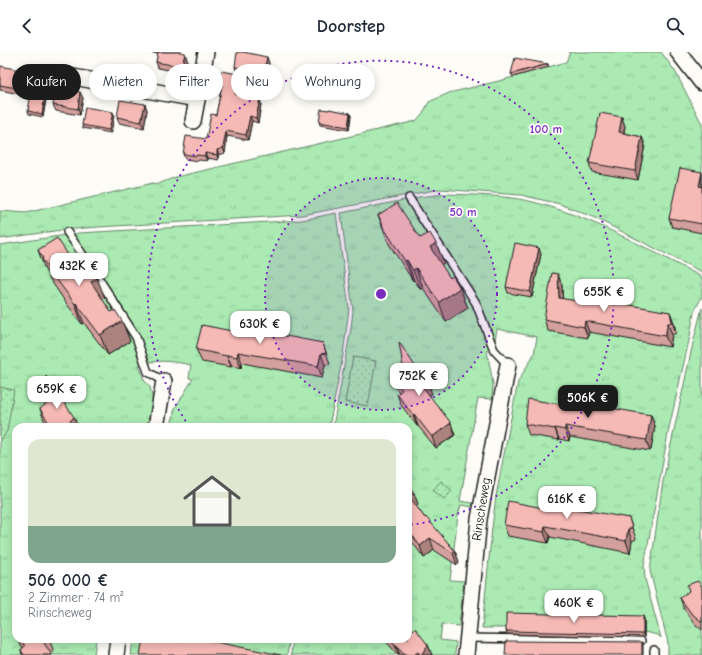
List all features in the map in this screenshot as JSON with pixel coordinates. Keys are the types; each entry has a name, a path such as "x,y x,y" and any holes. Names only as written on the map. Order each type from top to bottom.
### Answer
{"street":[{"path":"204,64 206,52"},
{"path":"678,52 702,83"},
{"path":"81,79 165,94"},
{"path":"193,121 197,100"},
{"name":"Rinscheweg","path":"466,655 478,519 508,365"},
{"path":"157,423 164,381"},
{"path":"116,655 118,643"}],"lane":[{"path":"409,198 476,303 494,350 508,365"},
{"path":"67,232 136,337 148,372 164,381"},
{"path":"467,638 641,641"}],"green space":[{"path":"570,52 661,52 675,71 702,124 702,272 595,218 560,204 521,195 440,189 302,215 98,227 61,230 0,239 0,211 26,213 153,183 155,185 176,177 416,121 423,113 429,102 449,93 503,80 566,62"},
{"path":"445,194 489,196 533,202 555,208 598,225 702,277 702,296 694,312 669,428 644,566 645,579 661,638 658,635 644,632 644,618 507,615 507,628 482,628 496,496 518,382 534,354 537,337 497,329 495,340 487,351 493,384 492,399 478,398 460,501 473,503 473,507 461,505 458,515 450,580 464,581 459,626 442,624 440,640 456,642 455,655 291,655 292,643 412,643 412,423 334,423 353,311 341,213 419,197"},
{"path":"336,213 349,308 343,355 330,423 172,423 175,408 193,379 189,378 191,365 165,361 139,365 144,380 150,387 153,400 149,423 12,423 12,643 95,643 94,654 97,655 0,655 0,245 79,233 302,220"},
{"path":"702,308 702,655 668,655 668,643 650,571 663,481"},
{"path":"353,357 376,361 368,406 345,402"},
{"path":"0,387 14,390 7,431 0,442"},
{"path":"441,481 452,491 444,499 433,490"},
{"path":"132,643 289,643 287,655 131,655"}],"building":[{"path":"158,52 185,53 183,64 166,64 156,62"},
{"path":"237,52 267,57 266,64 235,64"},
{"path":"515,58 548,64 511,74"},
{"path":"1,66 12,68 12,87 0,85"},
{"path":"223,71 231,73 231,100 260,100 256,118 250,116 246,135 226,131 223,148 217,150 217,155 205,153 205,156 183,154 186,136 206,139 211,114 216,115 219,100 223,100"},
{"path":"30,100 44,100 42,114 28,111"},
{"path":"54,100 79,100 78,109 53,105"},
{"path":"120,100 145,104 141,122 117,117"},
{"path":"85,107 113,112 109,130 82,125"},
{"path":"321,109 350,113 348,127 319,122"},
{"path":"600,113 622,117 619,132 642,137 635,171 589,163"},
{"path":"680,168 702,172 699,186 702,187 702,224 669,218"},
{"path":"397,203 420,238 430,233 436,243 430,247 450,278 453,276 460,288 439,302 416,268 413,270 407,260 405,261 382,225 383,224 378,215"},
{"path":"57,238 80,273 90,267 97,278 91,282 111,312 115,310 122,321 100,335 57,280 42,259 43,258 38,250"},
{"path":"515,243 539,248 530,292 506,287"},
{"path":"552,273 558,274 559,298 589,303 590,298 670,312 672,322 668,323 665,336 585,321 584,327 544,319"},
{"path":"202,325 242,333 243,328 323,343 326,353 321,354 318,366 238,352 237,357 198,350 196,349"},
{"path":"399,342 423,378 428,382 422,386 451,423 432,437 397,394 402,390 391,376 403,367"},
{"path":"46,376 74,417 70,421 71,423 49,423 40,409 50,401"},
{"path":"528,399 569,406 570,401 651,415 647,439 565,426 565,430 525,424"},
{"path":"412,500 425,518 426,517 455,551 453,553 430,538 420,546 412,535"},
{"path":"508,501 548,509 549,504 629,518 632,528 628,529 626,541 545,526 544,532 504,525"},
{"path":"698,581 702,587 702,622 691,613 680,598 689,591 687,585"},
{"path":"506,613 643,616 643,634 506,631"},
{"path":"415,628 428,645 421,655 418,652 414,655 404,655 396,645 395,646 393,643 412,643 412,629 413,630"},
{"path":"506,641 642,642 642,655 505,655"},
{"path":"23,643 44,643 52,655 24,655 21,650 25,646"},
{"path":"142,643 220,643 281,655 140,655"}]}
